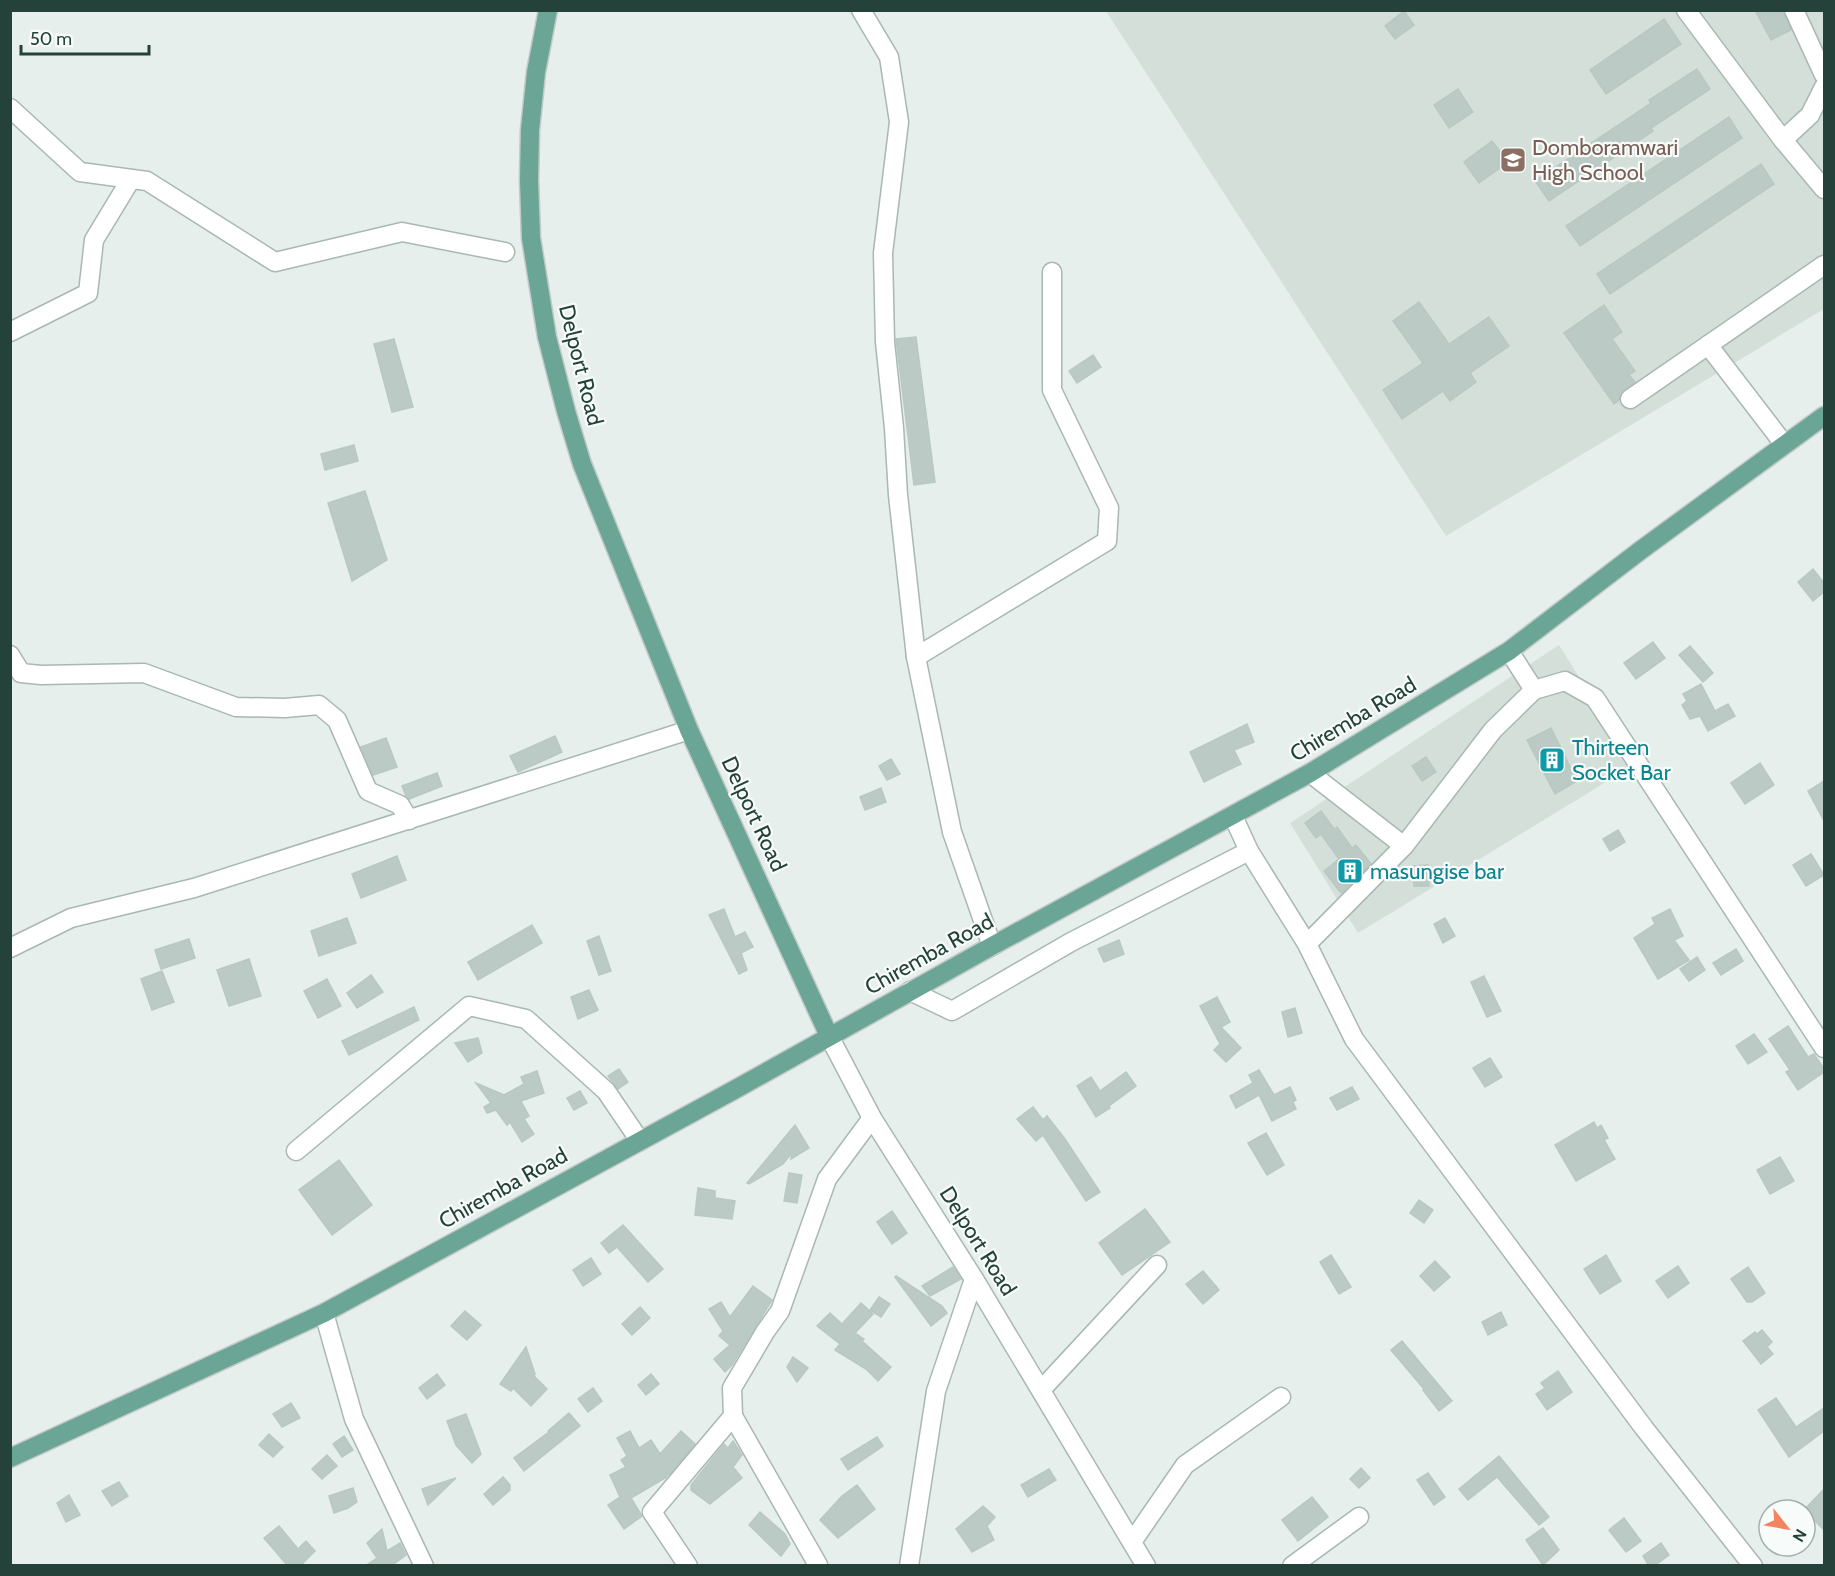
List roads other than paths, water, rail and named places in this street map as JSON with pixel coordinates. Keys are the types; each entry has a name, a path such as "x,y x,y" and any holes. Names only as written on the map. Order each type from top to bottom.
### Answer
{"main road":[{"name":"Delport Road","path":"548,10 536,72 530,130 531,238 547,337 566,411 582,464 689,730 829,1036"},
{"name":"Chiremba Road","path":"10,1458 324,1313 1310,773 1509,651 1641,550 1824,416"}],"street":[{"path":"861,10 889,57 899,122 883,253 885,342 898,495 916,657 951,832 992,946"},
{"path":"1686,10 1783,140 1824,189"},
{"path":"1794,10 1824,75"},
{"path":"1783,140 1810,115 1824,87"},
{"path":"10,108 80,172 147,181 275,262 402,232 505,252"},
{"path":"10,332 88,293 94,240 131,179"},
{"path":"1630,399 1824,265"},
{"path":"916,657 1107,541 1109,508 1052,390 1052,272"},
{"path":"1708,345 1784,444"},
{"path":"1509,651 1534,690"},
{"path":"10,655 21,673 41,675 144,673 237,707 285,708 319,705 337,720 368,791 400,805 409,820"},
{"path":"1307,944 1404,846 1493,730 1534,690 1565,681 1595,698 1824,1048"},
{"path":"10,948 71,918 194,888 689,730"},
{"path":"1310,773 1404,846"},
{"path":"1233,816 1249,851 1307,944 1354,1039 1636,1419 1753,1566"},
{"path":"910,991 952,1011 1071,942 1249,851"},
{"path":"296,1151 469,1006 526,1019 606,1091 640,1141"},
{"name":"Delport Road","path":"829,1036 873,1118 974,1279 1146,1566"},
{"path":"818,1565 733,1416 732,1388 780,1311 827,1179 873,1118"},
{"path":"1041,1390 1157,1265"},
{"path":"909,1566 936,1391 974,1279"},
{"path":"324,1313 354,1419 424,1566"},
{"path":"1132,1542 1185,1465 1281,1397"},
{"path":"688,1566 652,1512 733,1416"},
{"path":"1292,1566 1359,1517"}],"place":[{"name":"Domboramwari High School","path":"1513,160"},
{"name":"Thirteen Socket Bar","path":"1552,760"},
{"name":"masungise bar","path":"1350,871"}]}
